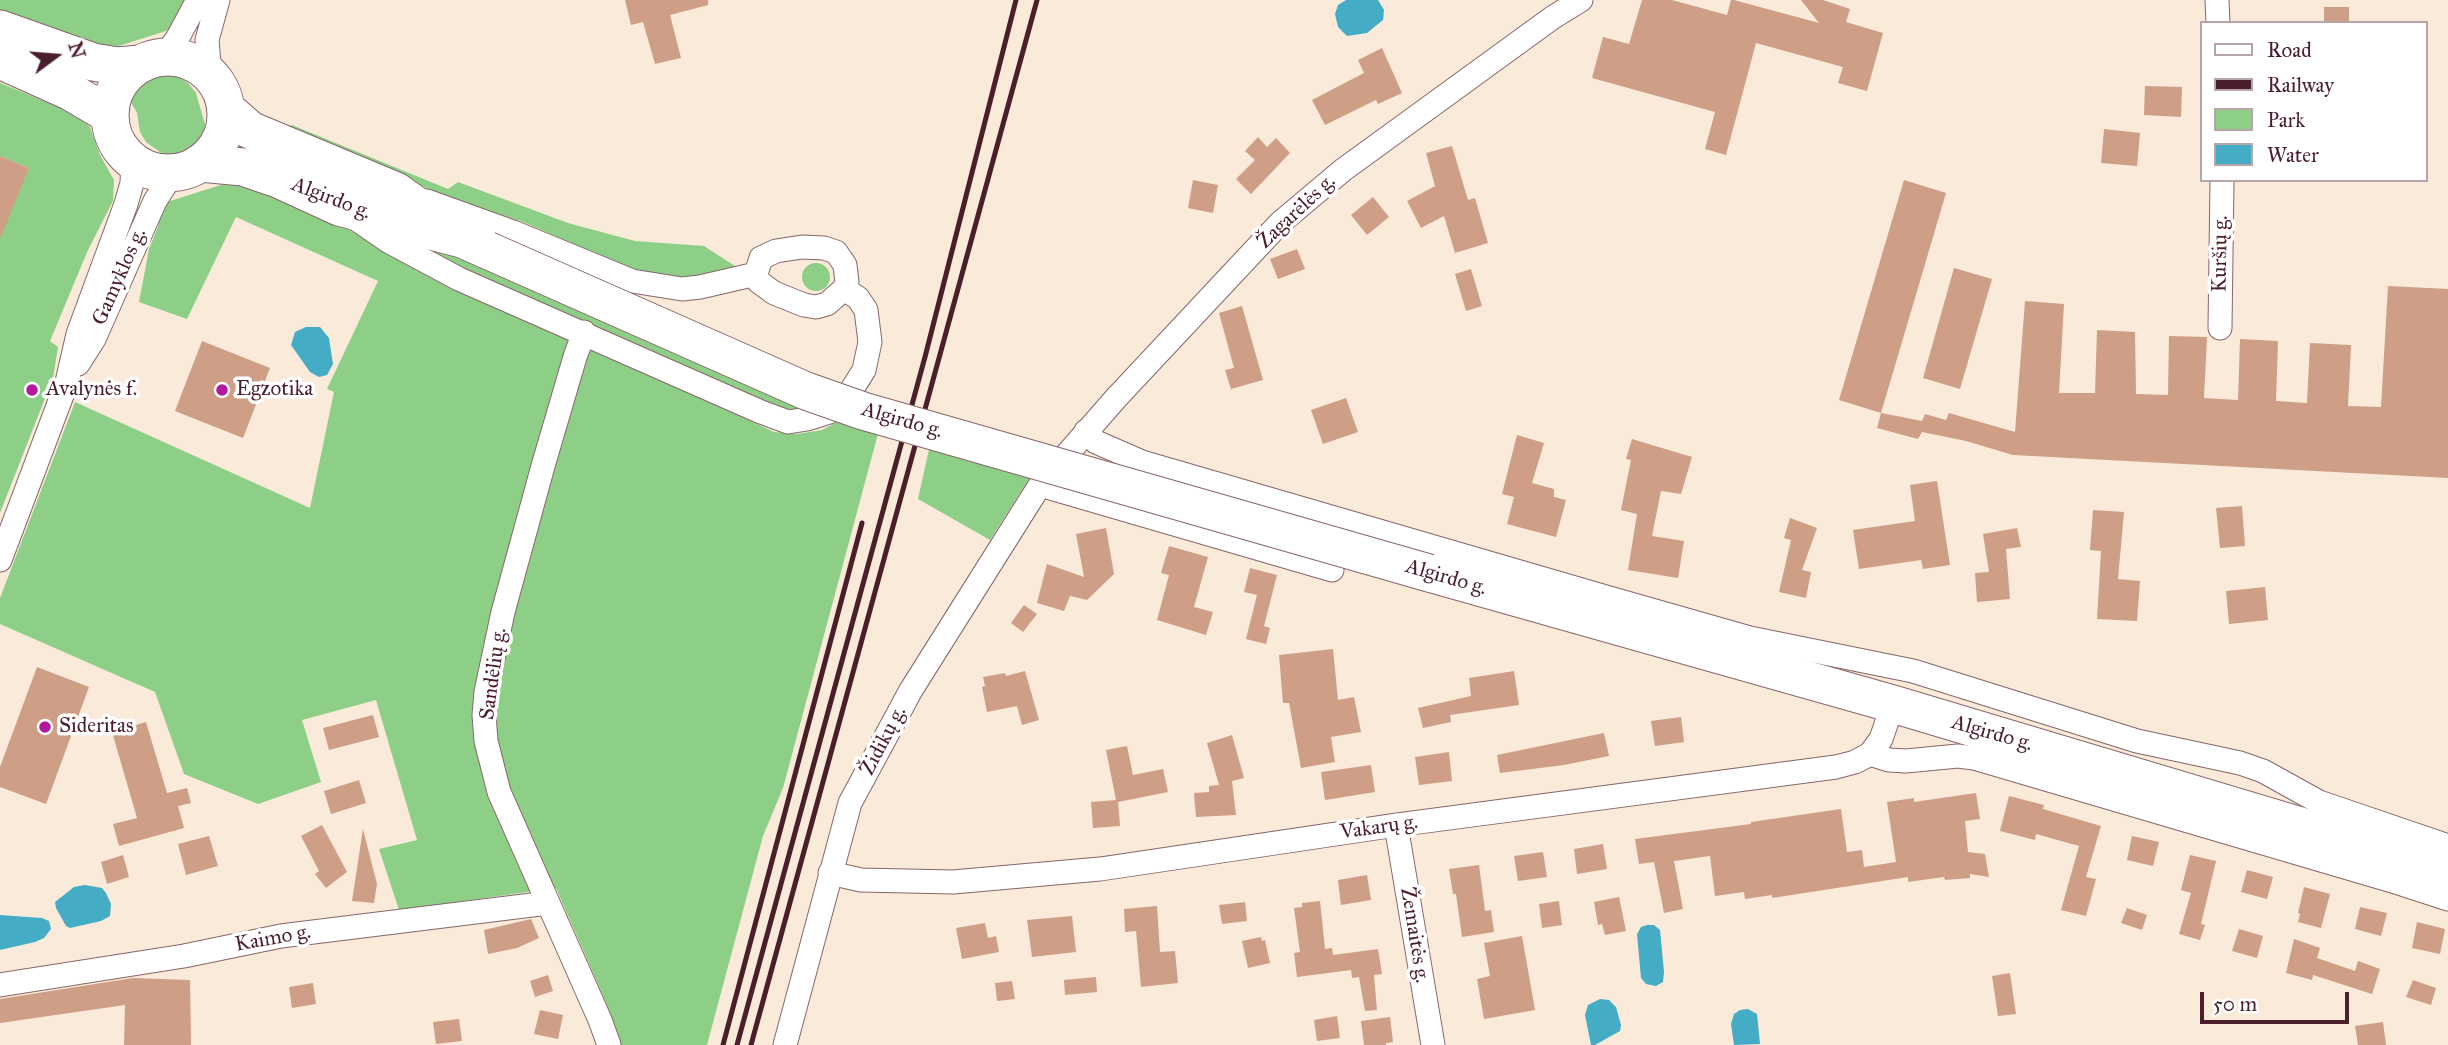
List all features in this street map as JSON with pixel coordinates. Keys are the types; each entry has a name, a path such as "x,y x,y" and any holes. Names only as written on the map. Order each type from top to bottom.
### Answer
{"main road":[{"path":"0,29 93,62 117,66 152,61 188,61 210,75"},
{"path":"0,60 71,92 110,115"},
{"path":"133,161 121,148 113,132 110,115 112,100 118,85 128,74 152,61"},
{"name":"Algirdo g.","path":"210,75 226,109 250,130 396,191 475,244"},
{"path":"187,168 212,153 225,124 226,109"},
{"name":"Algirdo g.","path":"133,161 152,171 243,167 278,179 340,207 475,244 806,391 863,411 1893,705 2448,870"}],"street":[{"path":"152,61 177,39 198,0"},
{"path":"210,75 206,40 218,0"},
{"name":"Žagarėlės g.","path":"1046,476 1280,223 1343,170 1552,18 1581,0"},
{"path":"2217,0 2218,21"},
{"name":"Gamyklos g.","path":"0,560 67,382 78,334 126,204 132,183 133,161"},
{"name":"Gamyklos g.","path":"67,382 94,339 160,191 187,168"},
{"name":"Kuršių g.","path":"2220,328 2222,182"},
{"path":"396,191 513,232 632,281 682,289 756,274"},
{"path":"340,207 388,241 459,279 788,422 829,412 849,394 864,370 870,342 866,310 858,298 844,289"},
{"path":"802,247 824,248 836,252 845,265 847,282 844,289 827,304 816,307 774,293 759,282 756,274 761,258 776,251 802,247"},
{"name":"Sandėlių g.","path":"584,332 557,417 503,612 484,715 491,767 499,792 600,1020 608,1045"},
{"path":"1086,431 1096,442 1142,462 1619,601 1750,638 1913,671 2137,741 2240,762 2263,771 2319,802 2448,846"},
{"path":"1046,476 1332,570"},
{"name":"Židikų g.","path":"785,1045 850,803 911,690 1046,476"},
{"path":"1870,754 1881,739 1893,705"},
{"name":"Vakarų g.","path":"831,873 860,880 953,882 1100,869 1396,825 1826,769 1855,762 1870,754"},
{"name":"Algirdo g.","path":"1870,754 1889,760 1906,761 1958,756 1985,760 2448,899"},
{"name":"Žemaitės g.","path":"1396,825 1433,1045"},
{"name":"Kaimo g.","path":"0,985 184,956 281,936 548,903"}],"green space":[{"path":"0,0 189,0 175,24 166,31 109,49 0,12"},
{"path":"163,74 177,76 188,83 196,93 206,128 211,133 199,151 188,156 164,155 146,142 140,132 137,113 129,99 139,83"},
{"path":"0,83 80,116 90,127 100,155 114,180 113,201 88,250 50,341 58,347 53,378 0,513 0,230 29,168 0,156"},
{"path":"292,125 448,189 458,182 568,223 635,241 704,246 738,268 695,277 642,272 523,222 443,195 286,127"},
{"path":"235,183 248,184 342,226 435,277 774,432 797,434 822,430 843,419 879,430 783,788 763,836 707,1045 621,1045 604,998 556,888 399,910 379,849 417,840 376,700 302,720 321,782 258,804 184,774 155,692 0,624 0,598 75,402 310,508 334,392 327,389 378,281 236,217 187,319 139,302 149,249 159,224 153,219 162,207 170,201"},
{"path":"399,232 811,407 794,411 783,409 457,266"},
{"path":"816,263 826,267 830,277 826,287 816,291 806,287 802,277 806,267"},
{"path":"930,445 1032,474 990,540 918,499"}],"water":[{"path":"1346,0 1378,0 1384,10 1383,20 1367,33 1347,36 1338,27 1335,14 1338,5"},
{"path":"306,327 320,327 329,338 333,364 327,375 319,377 310,372 291,345 295,332"},
{"path":"85,885 102,888 111,904 110,916 101,921 70,928 66,926 55,902 74,887"},
{"path":"0,915 42,918 49,921 51,929 44,938 35,942 0,950"},
{"path":"1654,925 1660,930 1664,972 1663,982 1656,986 1646,984 1641,978 1637,934 1641,927"},
{"path":"1600,999 1609,1000 1616,1007 1620,1031 1591,1045 1585,1015 1588,1005"},
{"path":"1748,1009 1757,1014 1760,1044 1734,1045 1731,1024 1734,1014"}],"building":[{"path":"625,0 708,0 708,5 670,15 681,58 655,64 643,22 631,25"},
{"path":"1642,0 1672,0 1727,15 1731,0 1734,0 1819,23 1801,0 1823,0 1850,9 1846,22 1883,33 1867,91 1838,83 1843,67 1756,43 1726,155 1705,149 1715,112 1592,78 1603,37 1629,44"},
{"path":"2324,7 2349,7 2349,21 2324,21"},
{"path":"1382,48 1402,93 1378,104 1376,100 1325,125 1312,100 1364,73 1358,60"},
{"path":"2145,86 2182,87 2181,117 2144,115"},
{"path":"2104,129 2140,133 2137,166 2101,163"},
{"path":"1258,137 1267,147 1276,138 1290,153 1251,194 1236,179 1255,160 1245,151"},
{"path":"1452,146 1468,200 1475,198 1488,243 1455,253 1444,216 1421,228 1407,201 1435,186 1426,153"},
{"path":"0,156 29,168 1,237 0,237"},
{"path":"1193,180 1218,185 1213,213 1188,208"},
{"path":"1904,180 1946,193 1881,413 1839,400"},
{"path":"1373,197 1389,217 1367,235 1351,215"},
{"path":"1297,249 1305,269 1278,279 1270,259"},
{"path":"1954,268 1992,279 1960,389 1923,378"},
{"path":"1471,269 1482,306 1466,311 1455,274"},
{"path":"2388,286 2448,289 2448,478 2013,455 1922,432 1918,439 1877,428 1881,413 1922,421 1925,414 1946,420 1949,413 2015,432 2025,301 2064,304 2059,393 2095,393 2097,330 2135,332 2136,394 2168,395 2169,336 2207,337 2204,398 2238,400 2240,339 2278,341 2276,401 2307,403 2310,343 2351,345 2348,406 2381,407"},
{"path":"1242,306 1263,380 1231,389 1225,370 1234,368 1219,313"},
{"name":"Egzotika","path":"202,341 270,368 243,438 175,411"},
{"path":"1346,398 1358,432 1323,444 1311,410"},
{"path":"1517,435 1544,443 1532,483 1554,489 1554,497 1566,500 1556,537 1507,524 1514,497 1502,494"},
{"path":"1632,439 1692,457 1681,494 1661,491 1652,536 1684,541 1678,578 1628,570 1637,514 1621,510 1631,460 1626,459"},
{"path":"1937,481 1950,565 1923,569 1921,560 1859,569 1853,530 1915,521 1910,485"},
{"path":"2242,506 2245,546 2220,548 2216,508"},
{"path":"2093,510 2124,512 2118,579 2140,581 2137,621 2097,619 2101,551 2090,550"},
{"path":"1790,518 1817,528 1802,570 1811,572 1806,598 1779,592 1791,540 1784,538"},
{"path":"1106,528 1114,574 1087,600 1070,596 1064,611 1037,603 1047,564 1084,577 1076,534"},
{"path":"2017,528 2021,547 2006,549 2010,599 1977,602 1975,573 1989,572 1983,534"},
{"path":"1169,546 1208,557 1194,607 1213,612 1206,635 1157,620 1169,575 1161,573"},
{"path":"1250,568 1277,575 1264,626 1270,628 1266,644 1246,639 1257,595 1244,592"},
{"path":"2265,587 2268,620 2229,624 2226,591"},
{"path":"1024,605 1037,614 1023,632 1011,623"},
{"path":"1333,649 1338,700 1354,697 1361,732 1331,737 1335,762 1301,768 1289,703 1283,703 1279,655"},
{"name":"Sideritas","path":"37,667 89,687 46,804 0,787 0,767"},
{"path":"1025,671 1039,720 1022,725 1017,706 987,712 982,687 985,686 983,677 1005,673 1006,676"},
{"path":"1514,671 1519,705 1450,715 1451,722 1423,728 1418,708 1471,696 1469,678"},
{"path":"373,715 379,737 329,750 323,728"},
{"path":"1681,717 1684,742 1655,746 1651,721"},
{"path":"146,722 167,793 187,788 191,803 178,806 184,828 119,846 113,824 137,818 112,732"},
{"path":"1604,733 1609,756 1500,773 1497,755"},
{"path":"1232,735 1244,778 1232,781 1236,815 1196,817 1194,793 1209,792 1209,786 1219,785 1207,743"},
{"path":"1127,746 1133,775 1163,769 1168,792 1118,802 1120,826 1093,828 1091,802 1116,800 1106,750"},
{"path":"1449,752 1452,781 1419,785 1415,757"},
{"path":"1371,765 1375,792 1325,800 1321,772"},
{"path":"359,780 366,803 331,814 324,791"},
{"path":"1976,793 1980,819 1965,821 1968,852 1985,854 1989,877 1970,874 1970,878 1945,880 1944,877 1908,882 1908,877 1772,898 1772,895 1745,899 1744,892 1715,896 1710,856 1674,861 1683,909 1664,913 1654,862 1639,864 1635,839 1841,809 1847,852 1862,850 1864,867 1896,862 1887,802 1914,798 1914,802"},
{"path":"2009,796 2044,805 2043,809 2101,826 2086,877 2096,879 2086,916 2061,910 2079,846 2036,834 2035,840 2000,831"},
{"path":"322,825 347,872 326,888 315,874 319,871 301,836"},
{"path":"363,829 377,884 374,903 352,901"},
{"path":"209,836 218,866 186,875 178,844"},
{"path":"2132,836 2159,842 2153,866 2127,860"},
{"path":"1603,844 1607,869 1577,874 1574,849"},
{"path":"1543,852 1547,877 1518,881 1514,856"},
{"path":"123,855 129,877 107,884 101,862"},
{"path":"2190,855 2216,861 2201,924 2205,925 2200,940 2179,934 2191,893 2181,890"},
{"path":"1479,865 1485,911 1491,910 1494,932 1462,937 1456,894 1453,894 1449,869"},
{"path":"2247,870 2273,877 2267,899 2241,892"},
{"path":"1367,875 1371,900 1341,905 1338,880"},
{"path":"2304,887 2330,894 2321,928 2298,922"},
{"path":"1619,897 1626,931 1605,935 1602,924 1598,925 1594,902"},
{"path":"1320,901 1325,949 1332,948 1333,955 1378,949 1382,974 1374,975 1377,1010 1365,1011 1359,977 1352,978 1351,970 1297,977 1294,953 1300,952 1294,908 1302,907 1302,903"},
{"path":"1559,901 1562,925 1542,928 1539,904"},
{"path":"1245,902 1247,921 1222,924 1219,905"},
{"path":"1157,906 1160,952 1175,951 1178,983 1141,987 1136,931 1125,932 1124,909"},
{"path":"2360,907 2387,913 2381,936 2355,929"},
{"path":"2127,908 2147,915 2142,930 2121,923"},
{"path":"1072,916 1076,952 1032,957 1027,920"},
{"path":"531,919 539,938 517,948 488,954 484,930"},
{"path":"2417,922 2445,929 2440,954 2412,948"},
{"path":"985,923 988,938 996,936 999,952 962,959 956,928"},
{"path":"2239,929 2263,936 2257,958 2232,951"},
{"path":"1522,936 1535,1010 1484,1019 1477,979 1490,976 1484,943"},
{"path":"1261,937 1262,941 1265,940 1270,963 1248,968 1242,941"},
{"path":"2294,939 2320,948 2317,958 2355,971 2358,961 2380,969 2372,994 2313,975 2312,980 2286,973"},
{"path":"2010,973 2016,1014 1998,1016 1992,976"},
{"path":"548,975 553,991 535,997 530,981"},
{"path":"1096,977 1097,992 1065,995 1064,980"},
{"path":"133,978 190,980 191,1045 124,1045 125,1005 0,1023 0,999"},
{"path":"2413,980 2436,988 2431,1005 2406,997"},
{"path":"1012,981 1015,999 997,1001 995,983"},
{"path":"313,983 316,1004 292,1008 289,987"},
{"path":"540,1010 563,1015 558,1039 534,1034"},
{"path":"1337,1016 1340,1038 1317,1041 1314,1020"},
{"path":"1390,1017 1393,1042 1386,1045 1364,1045 1361,1021"},
{"path":"459,1019 462,1041 436,1044 433,1022"},
{"path":"2383,1022 2386,1045 2358,1045 2355,1026"}],"railway":[{"path":"737,1045 925,357 1016,0"},
{"path":"751,1045 1037,0"},
{"path":"723,1045 862,523"}],"place":[{"name":"Avalynės f.","path":"32,390"},
{"name":"Egzotika","path":"222,390"},
{"name":"Sideritas","path":"45,727"}]}
